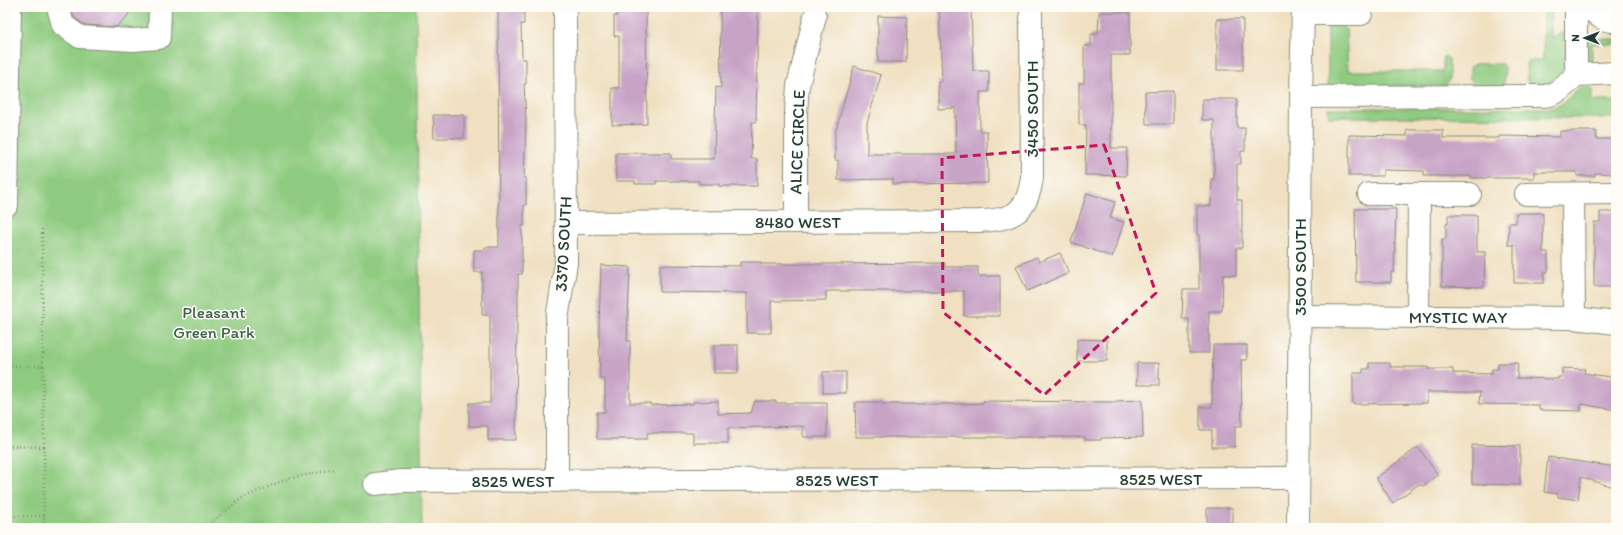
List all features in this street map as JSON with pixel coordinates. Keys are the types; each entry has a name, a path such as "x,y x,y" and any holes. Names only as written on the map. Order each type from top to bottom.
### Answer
{"street":[{"path":"7,205 10,7"},
{"path":"58,7 63,25 80,36 133,40 159,38 160,7"},
{"name":"3370 SOUTH","path":"557,481 557,319 566,263 565,7"},
{"path":"1303,11 1361,14 1361,7"},
{"path":"1576,7 1576,75"},
{"path":"1589,7 1602,19 1607,21 1616,21"},
{"name":"3500 SOUTH","path":"1298,528 1303,11"},
{"name":"3450 SOUTH","path":"1025,203 1030,192 1032,178 1031,14"},
{"name":"ALICE CIRCLE","path":"796,222 796,112 798,86 815,16"},
{"path":"1301,97 1550,96 1559,91 1576,75 1616,73"},
{"path":"1526,194 1573,195 1616,193"},
{"path":"1369,194 1470,194"},
{"path":"1418,317 1419,194"},
{"path":"1573,195 1574,318"},
{"name":"8480 WEST","path":"566,223 992,221 1005,219 1016,213 1025,203"},
{"name":"MYSTIC WAY","path":"1300,316 1574,318 1616,324"},
{"name":"8525 WEST","path":"375,484 401,481 1298,478"}],"path":[{"path":"42,226 44,528"},
{"path":"7,366 43,366"},
{"path":"7,446 44,447"},
{"path":"204,528 242,498 287,479 335,469"},
{"path":"7,516 44,516"}],"highlighted area":[{"path":"1104,145 1156,293 1044,395 943,312 942,158"}],"green space":[{"name":"Pleasant Green Park","path":"7,7 416,7 422,528 7,528"},
{"path":"1543,7 1551,7 1551,39 1561,32 1565,35 1565,62 1557,79 1551,85 1530,86 1527,82 1526,63 1530,61 1543,60"},
{"path":"1328,26 1341,26 1346,30 1348,71 1443,71 1443,57 1446,56 1449,59 1449,80 1445,86 1328,86"},
{"path":"1616,39 1616,44 1592,44 1592,60 1589,62 1587,57 1587,48 1588,40"},
{"path":"1475,64 1502,64 1505,69 1504,83 1501,86 1474,86 1470,79 1470,74 1471,66"},
{"path":"1589,85 1592,88 1592,101 1616,101 1616,118 1329,117 1328,108 1552,108 1558,106 1579,88"}],"building":[{"path":"71,7 134,7 124,20 116,27 84,25 74,17"},
{"path":"498,7 524,7 524,24 521,24 522,59 526,59 526,84 524,84 526,119 524,178 526,178 526,205 524,205 524,226 522,226 522,274 518,274 516,440 488,440 488,426 469,426 469,403 490,403 490,315 482,315 482,272 474,272 474,250 485,250 485,247 499,247"},
{"path":"617,7 646,7 647,124 612,125 612,88 619,88 619,36 614,36 614,16 617,16"},
{"path":"720,7 758,7 756,122 752,122 751,159 757,159 757,186 719,186 719,184 699,184 699,181 656,181 656,184 635,184 635,181 616,181 616,153 671,153 671,159 714,159 716,87 721,88"},
{"path":"939,7 971,7 973,71 989,71 989,92 980,92 980,131 987,131 988,183 893,184 893,179 838,180 838,160 835,160 835,134 854,66 881,75 867,123 867,154 956,154 955,108 938,109 938,81 942,81"},
{"path":"1099,12 1130,13 1130,55 1111,55 1111,148 1127,148 1126,176 1085,175 1086,125 1079,125 1079,83 1084,83 1084,46 1091,46 1091,34 1098,34"},
{"path":"878,16 907,17 906,62 878,62"},
{"path":"1217,19 1243,19 1243,70 1217,70"},
{"path":"1173,91 1173,124 1146,124 1145,92"},
{"path":"1202,99 1237,99 1237,128 1245,128 1245,151 1241,151 1241,164 1237,164 1237,200 1242,200 1242,248 1236,248 1236,275 1223,275 1222,311 1209,311 1209,353 1189,353 1189,319 1182,319 1183,289 1199,289 1199,235 1197,235 1197,206 1211,206 1212,179 1214,179 1214,120 1202,120"},
{"path":"433,115 464,115 464,138 434,138"},
{"path":"1407,130 1443,130 1443,138 1499,138 1499,136 1560,137 1560,131 1596,131 1596,139 1616,139 1616,174 1595,173 1595,176 1577,176 1577,172 1534,172 1534,178 1471,178 1471,176 1424,176 1424,171 1383,170 1383,176 1349,176 1349,135 1407,136"},
{"path":"1087,193 1115,202 1110,218 1124,222 1112,257 1071,242"},
{"path":"1355,209 1396,209 1394,272 1391,272 1391,282 1356,282"},
{"path":"1600,212 1616,212 1616,287 1594,287 1594,222 1600,222"},
{"path":"1516,213 1543,213 1543,252 1548,252 1548,272 1544,272 1544,283 1514,283 1514,245 1508,245 1509,223 1516,223"},
{"path":"1448,215 1477,215 1477,252 1485,252 1484,287 1442,286 1442,239 1446,239 1446,224 1448,224"},
{"path":"1060,253 1069,273 1027,291 1016,266 1037,257 1039,262"},
{"path":"740,262 761,262 761,264 945,263 945,267 978,267 978,276 1000,276 1000,316 964,316 964,291 826,291 826,300 771,301 771,333 747,333 747,293 660,292 660,265 740,266"},
{"path":"601,265 630,267 627,341 630,341 630,403 650,403 650,405 693,404 693,402 718,401 718,414 751,413 755,401 776,401 776,403 827,403 827,437 803,437 803,426 728,428 728,443 693,443 693,433 647,433 647,439 597,439 597,412 605,412 605,379 600,379 599,325"},
{"path":"1077,339 1107,340 1107,361 1077,361"},
{"path":"714,345 738,345 738,373 714,373"},
{"path":"1213,345 1247,345 1247,360 1241,360 1242,426 1235,426 1235,447 1212,447 1212,430 1200,430 1200,407 1212,407"},
{"path":"1137,363 1159,363 1159,385 1137,385"},
{"path":"1369,363 1390,363 1390,367 1428,367 1428,369 1453,369 1453,373 1492,374 1492,369 1498,369 1498,363 1518,363 1517,378 1558,379 1558,377 1562,377 1562,368 1585,369 1584,373 1616,378 1616,410 1581,404 1581,411 1539,410 1539,405 1479,404 1480,392 1427,392 1427,403 1353,404 1353,373 1363,373 1363,369 1369,369"},
{"path":"823,372 846,372 846,393 823,393"},
{"path":"1142,400 1143,437 1085,440 1085,437 856,437 855,402 882,402 882,404 960,404 983,403 983,401 1116,402"},
{"path":"1472,445 1520,446 1520,485 1472,484"},
{"path":"1418,447 1438,475 1423,486 1419,484 1393,503 1376,478"},
{"path":"1548,457 1616,467 1616,488 1581,477 1578,500 1558,497 1558,494 1544,492"},
{"path":"1207,508 1233,508 1233,528 1207,528"}]}
